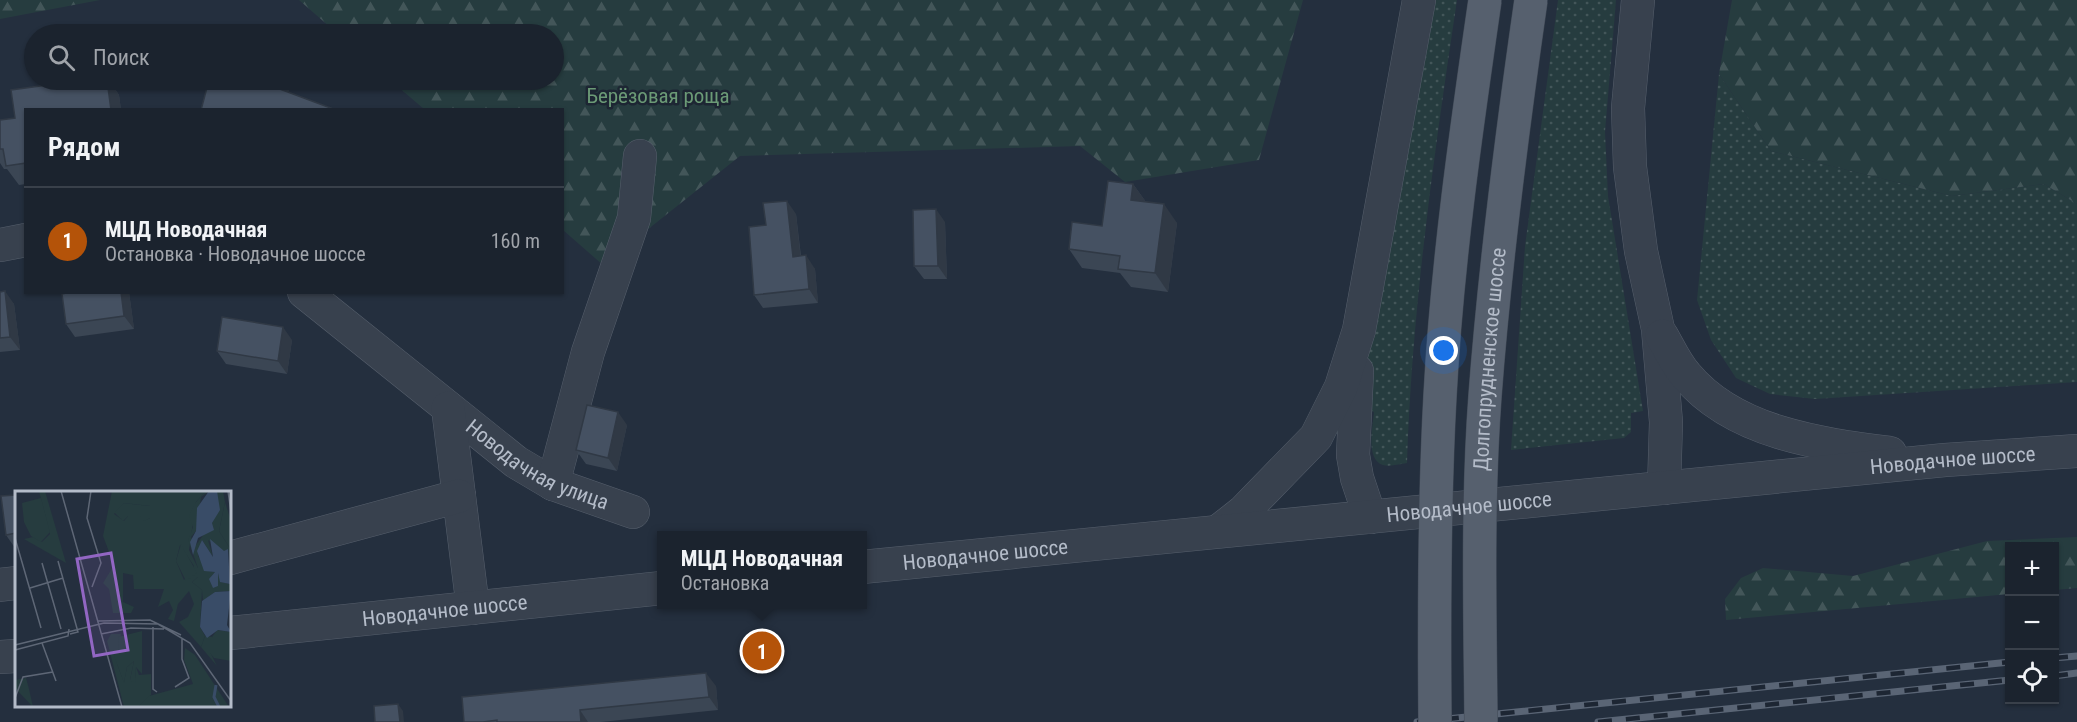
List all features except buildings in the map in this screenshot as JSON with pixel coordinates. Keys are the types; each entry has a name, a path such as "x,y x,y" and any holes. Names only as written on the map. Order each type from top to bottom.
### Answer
{"main road":[{"path":"1435,722 1434,610 1440,396 1453,238 1485,0"},
{"name":"Долгопрудненское шоссе","path":"1481,722 1480,610 1485,398 1498,243 1531,0"}],"street":[{"path":"1220,530 1243,512 1316,437 1341,387 1359,330 1419,0"},
{"path":"1638,0 1628,108 1630,167 1641,251 1658,329 1666,422 1664,488"},
{"path":"553,484 588,352 634,218 640,156"},
{"path":"0,245 24,240"},
{"name":"Новодачная улица","path":"306,294 516,462 553,484 633,512"},
{"path":"1658,329 1686,376 1721,405 1764,427 1840,446 1945,460"},
{"path":"1359,330 1353,454 1357,478 1370,517"},
{"name":"Новодачная улица","path":"448,408 473,608"},
{"name":"Новодачное шоссе","path":"867,566 1945,460 2077,451"},
{"path":"231,558 459,496"},
{"path":"0,585 15,583"},
{"name":"Новодачное шоссе","path":"231,633 657,589"},
{"path":"0,657 15,656"}],"green space":[{"path":"0,0 100,0 0,19"},
{"name":"Берёзовая роща","path":"299,0 1303,0 1259,160 1125,182 1080,146 740,156 603,265 564,231 564,108 423,108 402,90 564,90 564,24 327,24"},
{"path":"1433,0 1457,0 1432,173 1419,289 1407,463 1386,466 1377,462 1372,449 1374,412 1360,406 1374,311"},
{"path":"1558,0 1616,0 1605,132 1608,196 1643,411 1631,413 1631,432 1624,438 1511,450 1525,246"},
{"path":"1732,0 2077,0 2077,204 2044,184 1952,196 1771,151 1719,74"},
{"path":"1719,74 1771,151 1952,196 2044,184 2077,204 2077,382 1815,399 1770,394 1736,378 1711,340 1697,300"},
{"path":"2077,537 2077,588 2059,590 2059,542 2005,542 2005,594 1726,620 1725,599 1741,578 1763,568 1853,576 1987,541"}],"railway":[{"path":"2059,658 2077,656"},
{"path":"1417,722 2005,663"},
{"path":"2059,675 2077,673"},
{"path":"1598,722 2005,681"}],"place":[{"name":"МЦД Новодачная","path":"762,651"}]}
